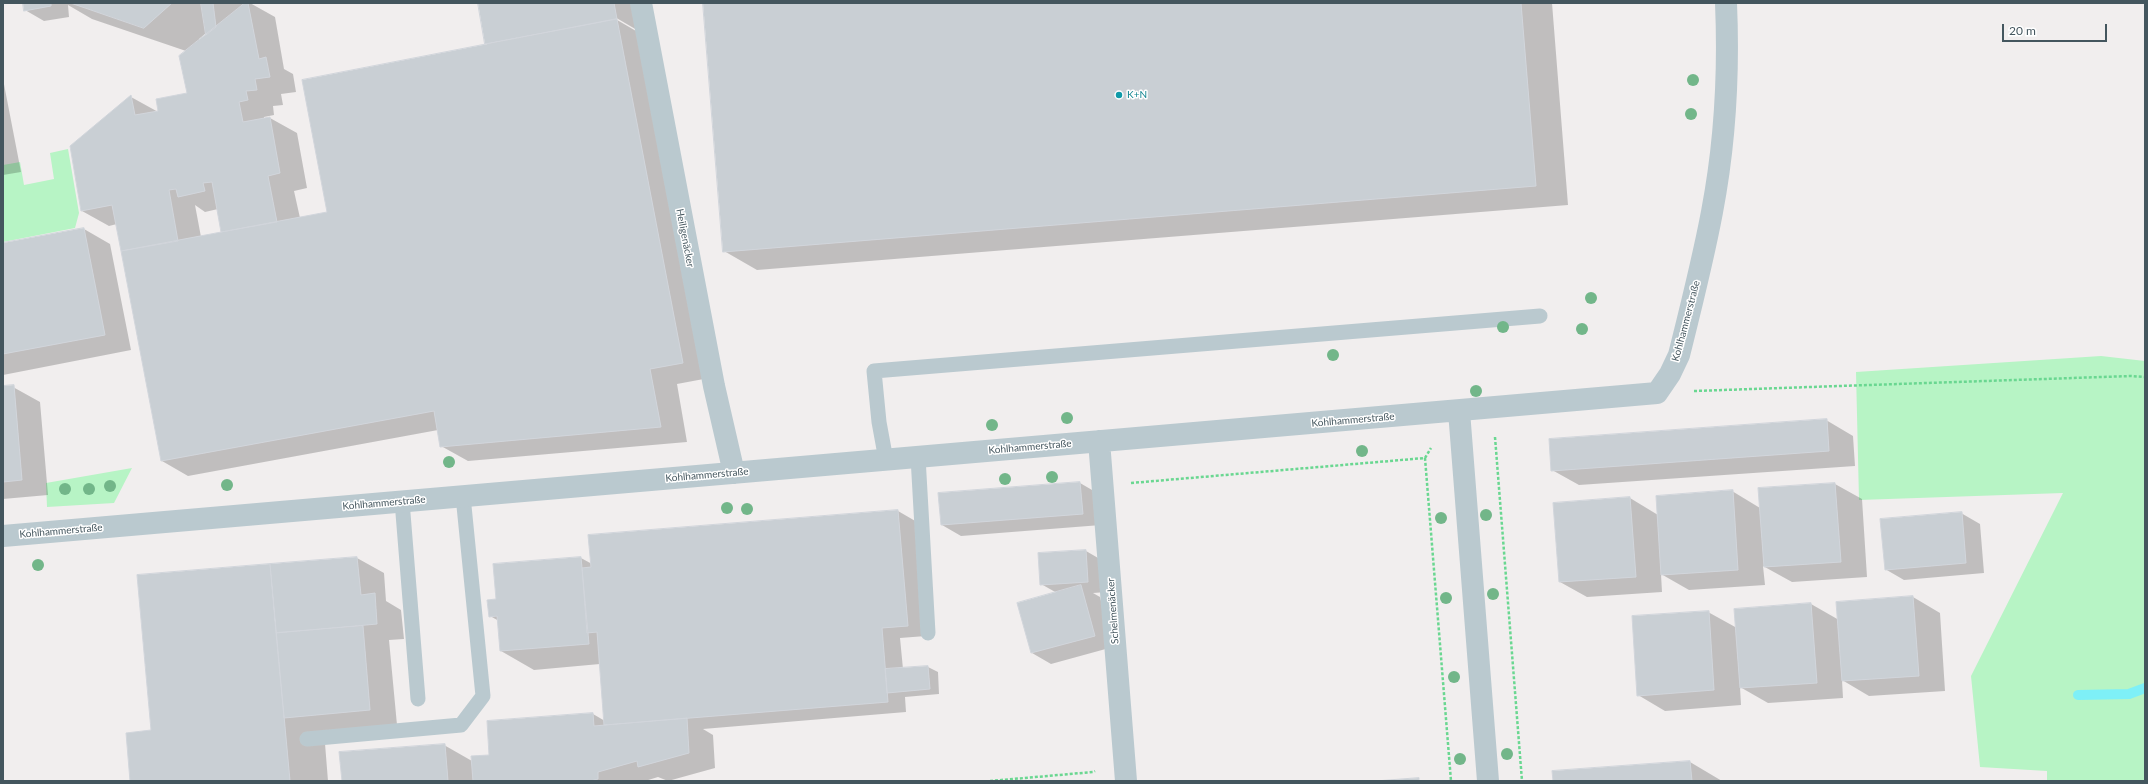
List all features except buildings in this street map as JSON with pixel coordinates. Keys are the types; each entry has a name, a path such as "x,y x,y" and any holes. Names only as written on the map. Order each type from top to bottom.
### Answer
{"street":[{"name":"Heiligenäcker","path":"641,3 714,386 734,473"},
{"name":"Kohlhammerstraße","path":"3,536 1657,393 1670,374 1679,355 1712,212 1725,112 1727,30 1726,3"},
{"path":"1459,410 1488,781"},
{"name":"Schelmenäcker","path":"1099,441 1126,781"}],"lane":[{"path":"886,460 879,422 874,371 1540,316"},
{"path":"918,457 928,632"},
{"path":"307,739 461,725 482,696 463,496"},
{"path":"402,501 418,699"}],"path":[{"path":"1657,393 1830,385 2131,376 2145,377"},
{"path":"1493,408 1522,781"},
{"path":"1103,485 1425,458 1451,781"},
{"path":"990,781 1093,772 1123,744"}],"green space":[{"path":"68,149 79,213 75,228 3,242 3,165 20,162 24,185 54,179 50,153"},
{"path":"2101,356 2145,361 2145,781 2047,781 2047,771 1980,767 1971,676 2063,493 1859,500 1856,372"},
{"path":"132,468 114,503 47,507 46,483"}],"waterway":[{"path":"2078,695 2129,694 2145,688"}],"place":[{"name":"K+N","path":"1119,95"}]}
